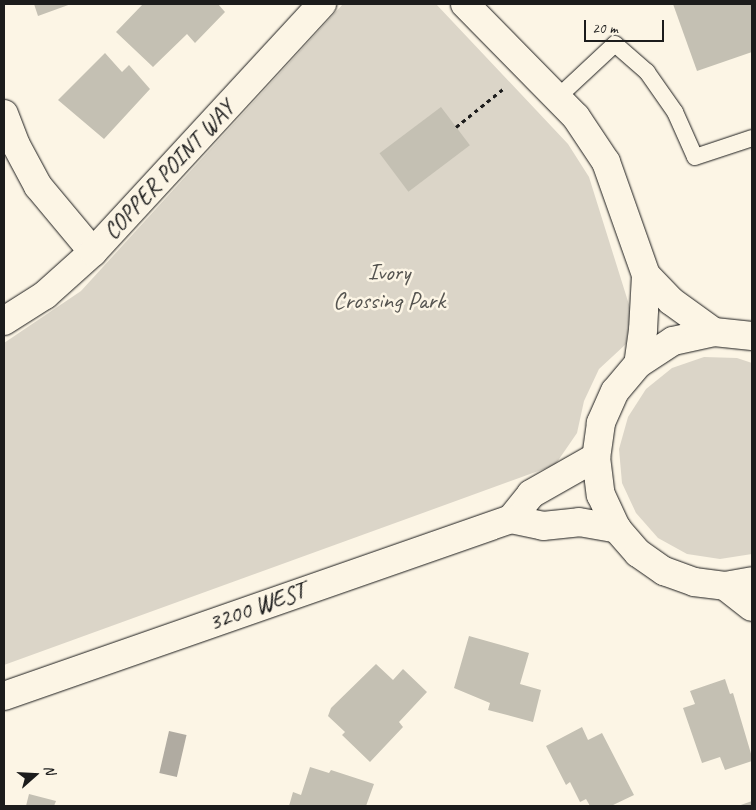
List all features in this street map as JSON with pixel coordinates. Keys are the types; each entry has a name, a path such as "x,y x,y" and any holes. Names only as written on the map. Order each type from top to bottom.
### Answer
{"street":[{"name":"COPPER POINT WAY","path":"4,321 45,295 93,252 322,4"},
{"path":"465,4 587,131 606,162 646,275 644,330 638,364"},
{"path":"4,114 16,145 38,186 93,252"},
{"path":"646,275 671,301 714,332"},
{"path":"752,336 714,332 673,341 638,364 615,391 601,423 596,458 601,495 617,529 638,553 664,571 694,582 725,586 752,581"},
{"path":"596,458 531,494 511,519 543,526 579,522 617,529"},
{"name":"3200 WEST","path":"4,696 511,519"},
{"path":"725,586 752,607"}],"lane":[{"path":"557,98 616,44 652,80 674,112 695,158 752,138"}],"path":[{"path":"456,127 503,89"}],"green space":[{"name":"Ivory Crossing Park","path":"343,4 436,4 568,144 589,177 631,311 626,344 599,369 584,401 577,433 555,465 4,665 4,343 81,291"},
{"path":"704,357 737,358 752,363 752,554 720,559 687,554 658,538 636,513 622,483 619,449 628,417 646,389 672,368"}],"shaded area":[{"path":"169,731 187,735 177,777 159,773"}],"building":[{"path":"34,4 71,4 38,16"},
{"path":"143,4 218,4 225,12 195,43 187,34 153,67 116,32"},
{"path":"673,4 752,4 752,52 697,71"},
{"path":"105,53 122,72 129,65 150,89 104,139 58,100"},
{"path":"441,107 470,145 408,192 380,153"},
{"path":"469,636 529,653 520,684 541,690 533,722 488,710 490,703 454,688"},
{"path":"376,664 393,680 403,669 427,692 399,722 403,727 370,762 342,735 345,732 328,716 331,708"},
{"path":"725,679 730,694 733,693 752,761 725,770 720,757 702,763 683,708 695,704 690,691"},
{"path":"582,727 588,740 602,733 634,795 611,806 590,806 586,799 580,802 570,782 566,785 546,746"},
{"path":"310,767 329,773 331,770 374,784 366,806 289,806 293,792 301,795"},
{"path":"29,794 56,801 54,806 26,806"},
{"path":"752,801 752,806 738,806"}]}
